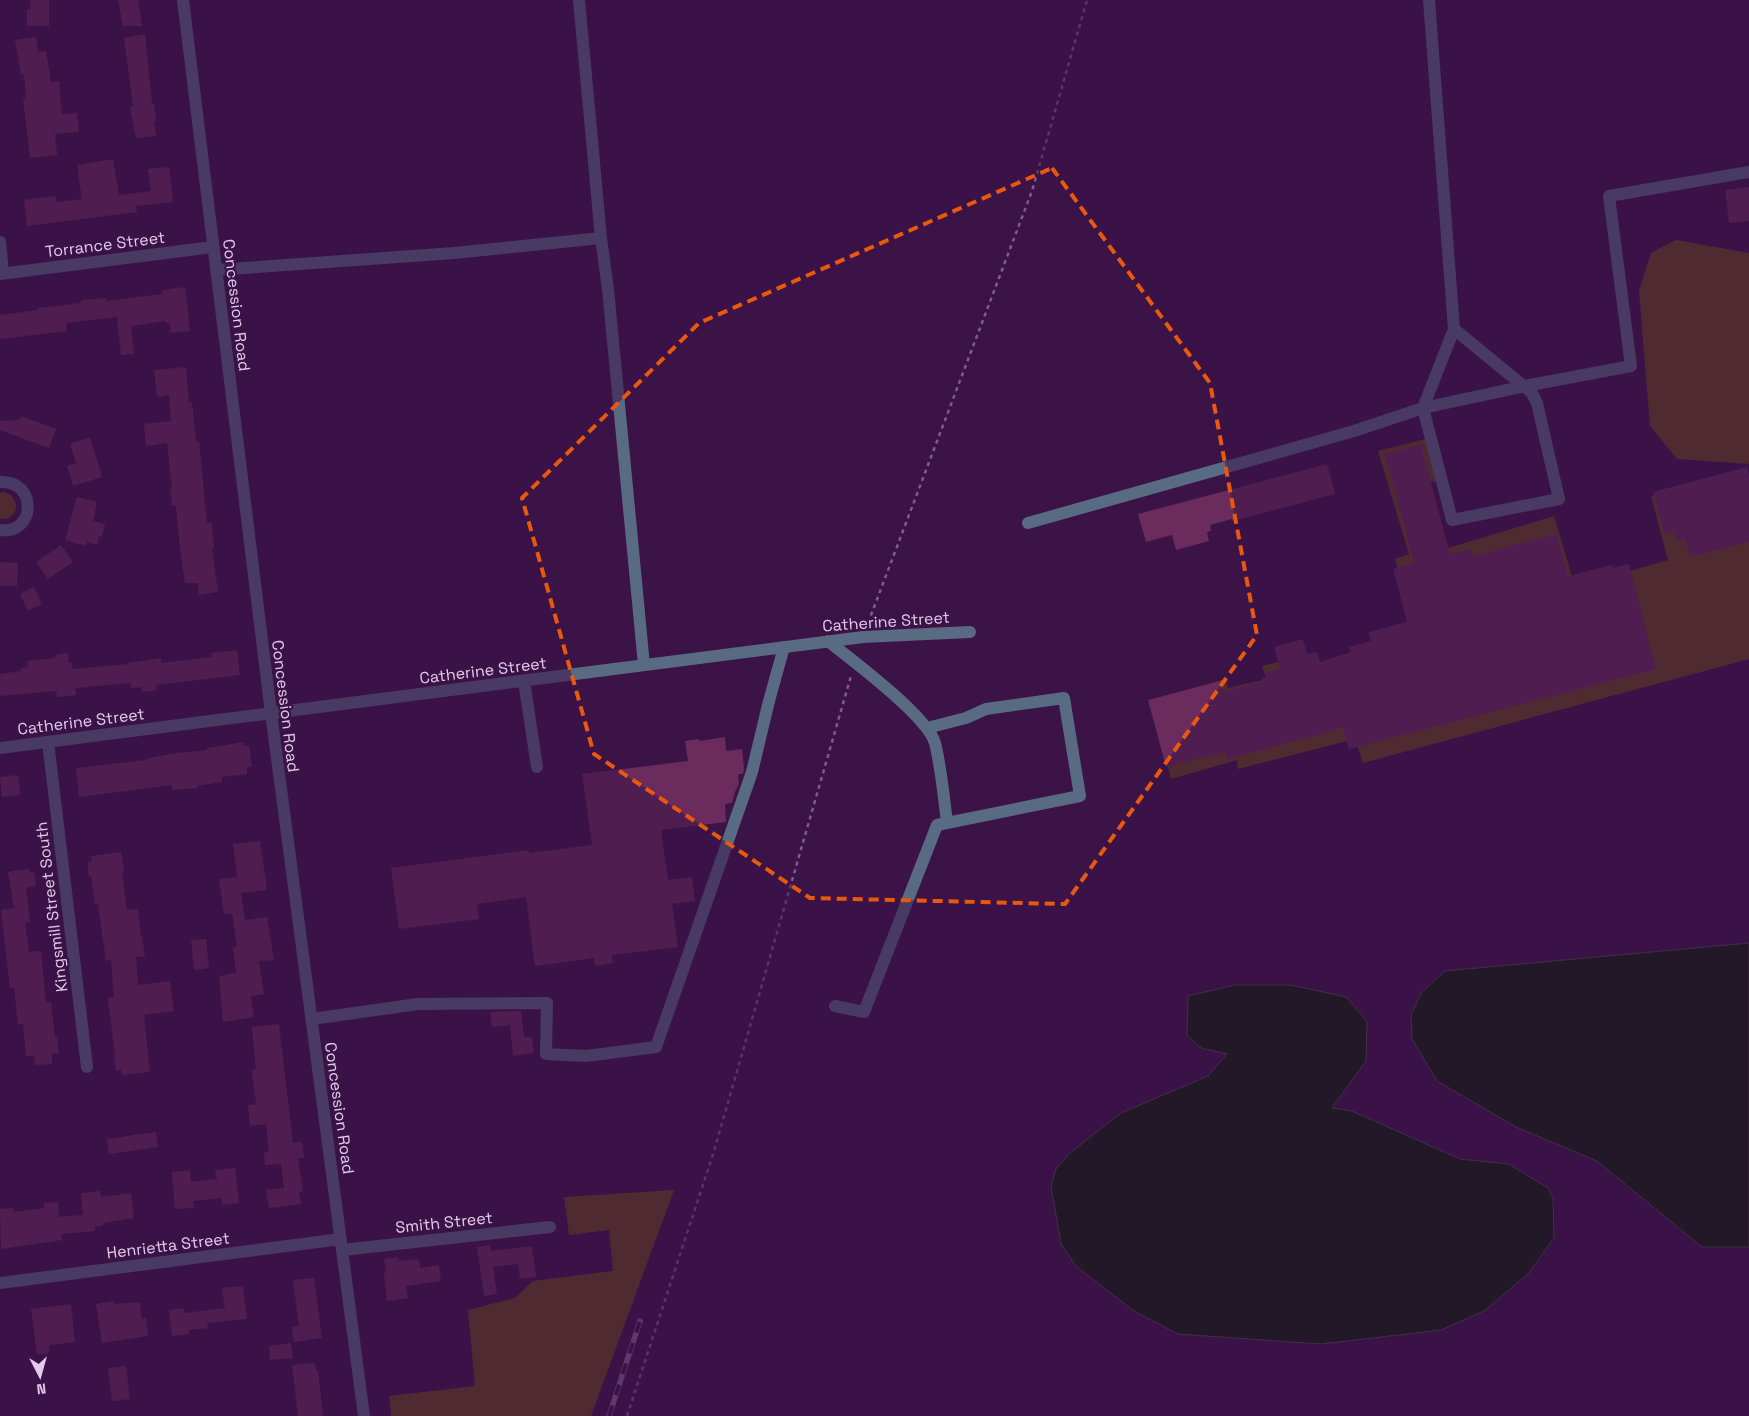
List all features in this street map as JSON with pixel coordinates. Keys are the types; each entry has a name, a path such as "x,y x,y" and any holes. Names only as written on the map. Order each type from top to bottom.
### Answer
{"street":[{"name":"Concession Road","path":"183,0 270,713 364,1416"},
{"path":"579,0 600,238 608,289 644,666"},
{"path":"1429,0 1454,329 1423,408 1452,520 1559,498 1537,403 1532,393 1526,386 1454,329"},
{"path":"1028,523 1354,430 1423,408 1632,366 1609,196 1749,172"},
{"path":"216,270 454,253 600,238"},
{"path":"0,242 2,273"},
{"name":"Torrance Street","path":"2,273 213,247"},
{"path":"0,482 7,482 21,489 26,495 28,511 25,519 12,530 0,530"},
{"name":"Catherine Street","path":"0,748 828,641 863,637 970,632"},
{"path":"828,641 896,697 927,728 935,742 947,823"},
{"path":"312,1019 418,1004 547,1003 546,1054 586,1056 656,1047 752,772 784,647"},
{"path":"524,681 537,767"},
{"path":"835,1006 864,1012 937,825 1080,796 1064,698 986,709 966,718 927,728"},
{"name":"Kingsmill Street South","path":"48,742 87,1067"},
{"name":"Smith Street","path":"342,1245 550,1227"},
{"name":"Henrietta Street","path":"0,1284 342,1245"}],"path":[{"path":"863,637 1032,191 1087,0"},
{"path":"627,1416 714,1151 855,662"}],"highlighted area":[{"path":"1052,168 1210,383 1257,635 1065,904 810,898 594,754 522,498 699,323"}],"shaded area":[{"path":"1676,240 1749,253 1749,464 1677,459 1650,426 1639,291 1651,253"},
{"path":"1426,439 1439,481 1429,482 1448,548 1554,516 1575,587 1668,560 1651,496 1745,470 1749,483 1749,659 1363,763 1355,739 1238,769 1237,760 1171,779 1151,702 1226,679 1228,688 1267,679 1262,666 1311,654 1333,677 1326,660 1418,633 1395,559 1409,554 1378,451"},
{"path":"4,492 14,499 16,508 11,516 6,519 0,519 0,493"},
{"path":"1749,943 1749,1247 1702,1247 1597,1161 1516,1127 1437,1081 1412,1039 1411,1016 1421,993 1445,971"},
{"path":"1235,985 1291,985 1346,997 1367,1021 1366,1061 1332,1108 1352,1111 1460,1159 1509,1164 1548,1188 1553,1198 1554,1238 1529,1273 1484,1311 1441,1330 1321,1344 1178,1334 1134,1311 1076,1266 1061,1244 1051,1186 1056,1169 1070,1153 1121,1113 1208,1076 1227,1054 1201,1048 1187,1035 1188,996"},
{"path":"674,1190 591,1416 391,1416 389,1396 475,1386 468,1310 515,1298 533,1281 613,1271 609,1230 569,1235 564,1197"}],"building":[{"path":"31,0 49,0 49,26 27,26 27,9 30,9"},
{"path":"118,0 138,0 142,26 123,26"},
{"path":"145,34 152,104 154,104 156,122 154,122 156,136 136,138 130,107 133,106 124,38"},
{"path":"36,37 38,52 46,51 51,82 59,81 62,114 77,113 79,132 55,134 57,155 30,158 23,99 26,99 24,74 21,75 15,40"},
{"path":"113,159 119,195 151,191 148,169 169,167 173,202 136,206 137,212 27,226 24,200 56,196 57,202 82,199 77,165"},
{"path":"1749,187 1749,221 1729,223 1725,190"},
{"path":"185,287 190,331 171,333 170,323 165,321 131,326 134,354 121,355 117,317 66,323 67,331 0,339 0,315 81,303 81,300 106,298 107,301 162,294 162,290"},
{"path":"186,367 189,403 192,402 196,442 199,442 207,523 212,523 214,549 212,549 218,592 199,595 198,583 185,583 176,506 172,506 167,443 146,446 144,424 171,421 169,395 157,397 154,370"},
{"path":"21,416 56,429 49,448 0,430 0,421 19,420"},
{"path":"90,437 102,477 73,486 67,466 76,463 70,444"},
{"path":"1421,445 1450,554 1471,549 1473,556 1557,534 1568,576 1612,565 1613,568 1629,564 1656,669 1349,749 1343,728 1227,759 1225,752 1166,767 1148,700 1220,681 1223,692 1263,681 1262,678 1267,677 1266,672 1280,669 1274,647 1303,639 1307,654 1317,652 1320,662 1351,654 1349,647 1371,641 1369,632 1407,622 1393,569 1414,563 1385,454"},
{"path":"1327,464 1335,494 1233,521 1232,519 1210,525 1211,531 1207,532 1209,541 1176,550 1172,535 1146,542 1138,514"},
{"path":"1747,467 1749,476 1749,542 1690,557 1685,538 1676,540 1674,531 1664,534 1653,492"},
{"path":"77,497 97,502 93,521 105,524 102,537 99,536 97,545 87,542 86,546 65,540"},
{"path":"61,545 73,562 48,579 36,562"},
{"path":"0,562 18,563 17,586 0,586"},
{"path":"34,587 42,604 28,611 20,594"},
{"path":"237,650 240,675 156,685 157,690 142,692 141,687 131,688 131,683 75,688 76,695 57,697 56,691 0,696 0,674 21,671 21,668 28,667 27,661 55,658 55,655 68,653 72,669 128,664 161,658 161,663 212,657 211,653"},
{"path":"725,737 726,751 742,749 744,769 743,774 738,774 739,784 732,803 725,804 726,822 661,830 668,880 692,877 695,901 672,904 678,947 612,955 613,963 595,966 594,958 535,966 526,897 477,904 479,919 399,929 391,868 529,850 529,853 592,845 582,774 688,761 685,741"},
{"path":"244,742 244,746 249,746 252,767 247,767 247,774 222,777 222,782 197,786 198,788 172,790 172,785 79,797 76,768 146,760 169,754 207,750 207,748"},
{"path":"18,775 20,795 2,797 0,777"},
{"path":"260,841 267,890 241,893 245,920 267,917 274,960 259,961 264,994 251,996 254,1017 223,1022 219,976 236,973 233,947 237,947 232,913 224,914 219,879 237,877 233,844"},
{"path":"121,852 127,910 138,909 145,956 136,957 138,985 170,981 174,1011 144,1015 150,1072 122,1075 121,1070 116,1070 108,998 114,997 111,960 106,961 98,904 95,904 87,862 92,861 91,856"},
{"path":"29,869 29,873 34,872 36,885 26,888 30,922 25,923 29,952 41,951 46,1003 51,1002 59,1053 52,1054 52,1064 35,1065 34,1056 26,1056 23,1024 18,1024 14,988 10,988 1,910 14,908 8,872"},
{"path":"206,939 209,968 194,970 191,940"},
{"path":"521,1011 524,1037 532,1037 534,1053 513,1056 510,1025 492,1027 490,1012"},
{"path":"279,1024 293,1143 302,1142 304,1158 298,1158 303,1191 299,1192 301,1204 269,1208 266,1190 284,1188 281,1164 265,1165 264,1152 269,1152 266,1124 250,1126 248,1105 256,1104 252,1070 256,1069 252,1027"},
{"path":"156,1132 158,1147 109,1154 107,1139"},
{"path":"235,1168 239,1203 222,1205 221,1198 193,1201 194,1208 175,1209 172,1172 190,1170 191,1182 217,1179 215,1170"},
{"path":"100,1191 101,1197 131,1193 134,1218 103,1223 103,1226 95,1226 95,1231 61,1234 62,1240 1,1249 0,1209 13,1208 14,1212 44,1208 44,1203 58,1202 59,1217 83,1215 81,1193"},
{"path":"490,1245 491,1251 532,1246 536,1277 520,1279 518,1264 493,1267 497,1294 484,1296 477,1247"},
{"path":"398,1257 399,1261 419,1259 420,1268 439,1265 441,1281 406,1286 408,1298 387,1301 384,1259"},
{"path":"314,1278 322,1338 294,1342 292,1327 299,1326 293,1280"},
{"path":"243,1286 247,1319 207,1323 208,1328 189,1330 189,1334 172,1336 169,1310 184,1308 185,1313 225,1308 222,1288"},
{"path":"114,1301 115,1304 140,1302 142,1319 146,1318 148,1336 102,1343 96,1304"},
{"path":"71,1304 75,1342 51,1345 49,1346 50,1353 37,1355 31,1309"},
{"path":"291,1343 293,1358 270,1360 269,1346"},
{"path":"315,1363 316,1370 318,1370 323,1416 298,1416 292,1365"},
{"path":"126,1366 130,1399 112,1401 108,1368"}],"railway":[{"path":"609,1416 640,1321"}]}
